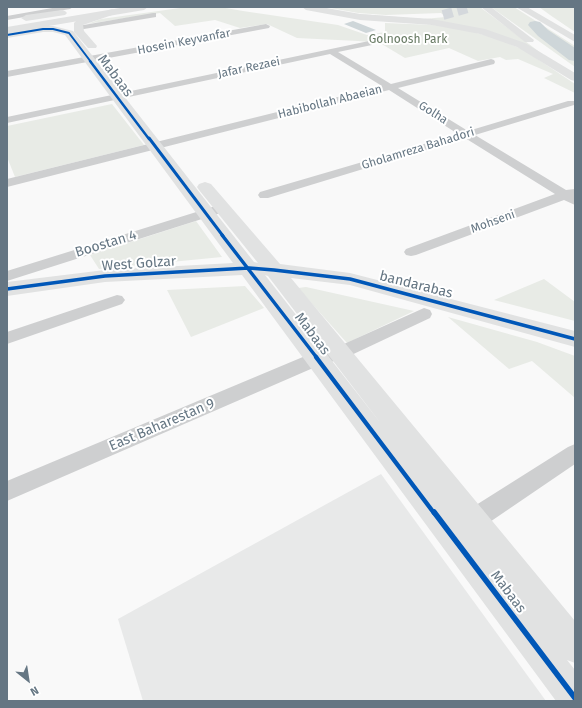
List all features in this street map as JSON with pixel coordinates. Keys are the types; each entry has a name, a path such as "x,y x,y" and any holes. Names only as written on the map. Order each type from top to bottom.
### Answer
{"main road":[{"path":"7,33 67,13 103,8 144,7"},
{"path":"306,7 354,16 432,22 482,31 522,45 575,78"},
{"path":"318,7 371,15 410,17 443,15"},
{"path":"485,7 575,73"},
{"path":"520,7 572,37"},
{"path":"7,20 103,8"},
{"path":"78,28 79,23 103,8"},
{"path":"534,8 572,37"},
{"name":"Mabaas","path":"78,28 95,58"},
{"name":"Mabaas","path":"7,33 42,29 69,33 95,58 124,95 156,127 178,154"},
{"name":"Mabaas","path":"124,95 154,145 214,211 274,270 328,356 575,698"},
{"name":"Mabaas","path":"197,178 214,211 249,268 473,520 575,648"},
{"name":"bandarabas","path":"249,268 350,279 575,340"},
{"name":"West Golzar","path":"7,289 105,276 249,268"}],"street":[{"path":"78,28 153,15"},
{"name":"Hosein Keyvanfar","path":"7,74 266,26"},
{"name":"Jafar Rezaei","path":"7,120 369,43"},
{"name":"Golha","path":"331,51 466,134 572,196"},
{"name":"Habibollah Abaeian","path":"7,183 154,145 491,62"},
{"name":"Gholamreza Bahadori","path":"264,195 571,103"},
{"name":"Mohseni","path":"411,252 572,196"},
{"name":"Boostan 4","path":"7,276 214,211"},
{"path":"7,338 117,300"},
{"name":"East Baharestan 9","path":"7,491 424,314"},
{"path":"473,520 575,453"}],"shaded area":[{"path":"353,21 376,30 366,33 344,24"},
{"path":"381,474 546,701 143,701 118,619"}],"green space":[{"name":"Golnoosh Park","path":"187,7 220,7 338,25 367,35 385,32 385,23 434,25 465,30 496,38 524,50 575,84 575,93 544,78 553,74 518,59 506,60 500,57 478,61 449,48 405,58 380,43 297,38 267,24 240,28 215,20 175,26 160,13 87,24 101,19"},
{"path":"325,7 480,7 562,69 493,33 347,13 423,19 446,17 441,13 386,15 358,13"},
{"path":"491,7 514,7 575,46 575,67"},
{"path":"539,7 575,7 575,32 550,15"},
{"path":"112,104 144,145 15,177 7,157 7,126"},
{"path":"196,221 222,257 99,269 90,255"},
{"path":"544,279 575,302 575,321 494,300"},
{"path":"245,286 264,308 191,337 167,290"},
{"path":"306,287 414,311 347,343 298,288"},
{"path":"448,317 537,342 575,356 575,398 532,361 509,369"}],"waterway":[{"path":"535,25 543,33 575,56"}],"tunnel":[{"path":"443,15 471,7"}],"cycle path":[{"path":"7,35 43,29 53,29 69,33 575,698"},
{"path":"7,289 105,276 249,268 274,270 350,279 575,339"}]}
